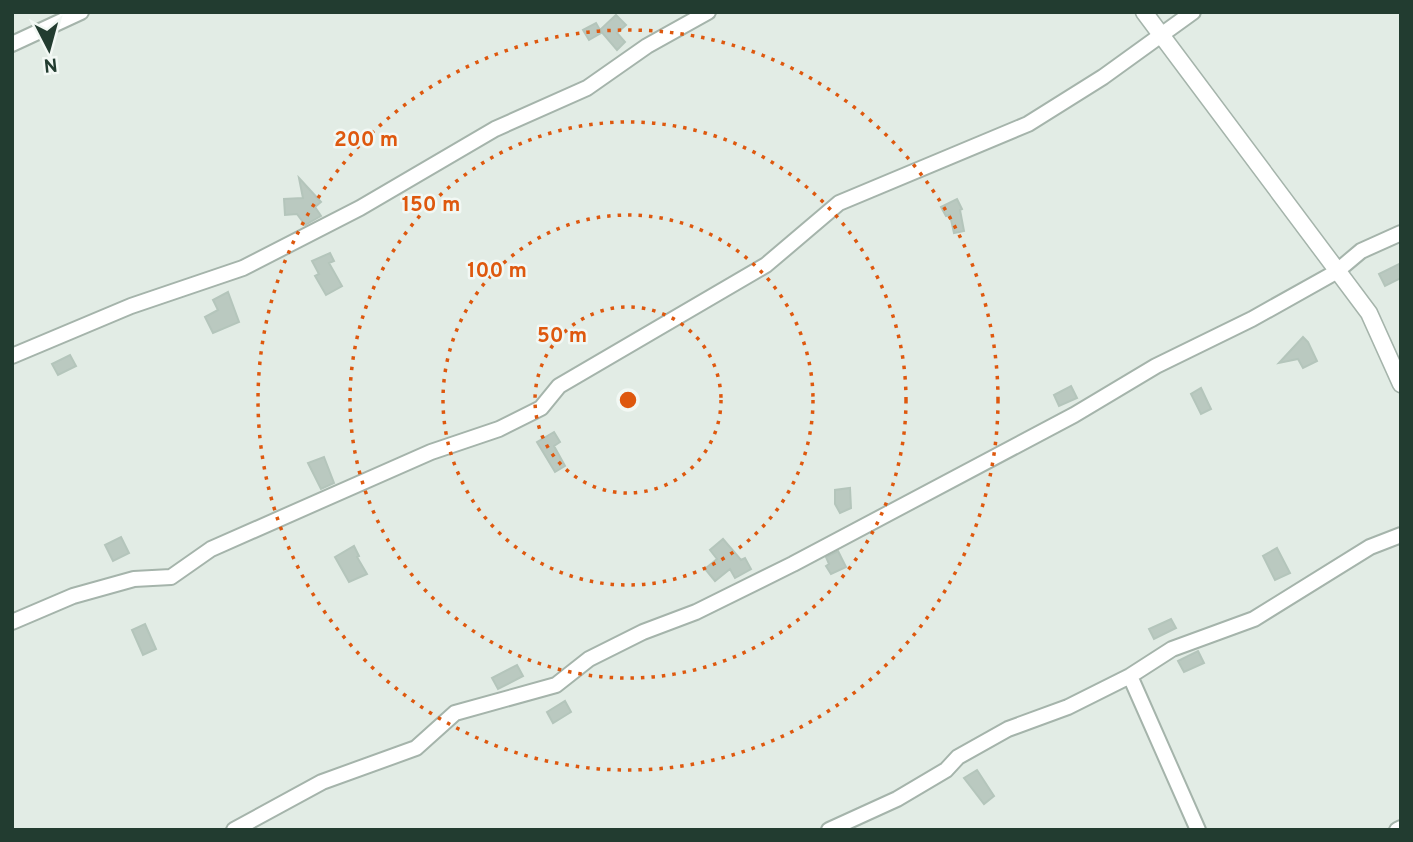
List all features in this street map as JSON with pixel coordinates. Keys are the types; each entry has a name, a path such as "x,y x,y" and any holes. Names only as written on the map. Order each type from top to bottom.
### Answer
{"street":[{"path":"12,44 81,12"},
{"path":"12,356 131,306 243,268 360,208 495,129 587,88 648,46 708,12"},
{"path":"1144,12 1369,313 1401,384"},
{"path":"12,622 72,596 134,579 171,578 211,549 431,452 499,429 541,408 559,386 766,265 839,203 1028,124 1103,77 1193,12"},
{"path":"234,830 323,782 416,748 455,713 556,685 589,659 643,632 696,612 793,564 1064,421 1156,366 1205,344 1336,272 1361,251 1401,233"},
{"path":"829,830 897,799 946,769 958,757 1007,729 1068,707 1130,676 1172,649 1254,619 1370,547 1401,535"},
{"path":"1130,676 1198,830"}],"building":[{"path":"616,15 626,25 617,33 625,42 617,50 600,30"},
{"path":"596,23 601,33 589,40 583,30"},
{"path":"299,178 321,202 315,207 321,216 305,225 297,214 285,215 284,199 303,198"},
{"path":"957,199 962,209 964,231 954,233 950,215 946,216 941,207"},
{"path":"330,253 334,261 329,263 342,286 326,295 315,276 319,274 312,261"},
{"path":"1401,263 1401,278 1385,286 1379,274"},
{"path":"228,292 239,322 213,333 205,317 218,310 213,300"},
{"path":"1303,337 1317,361 1303,368 1298,359 1279,363"},
{"path":"70,355 76,366 58,375 52,364"},
{"path":"1071,386 1077,398 1059,406 1054,395"},
{"path":"1201,388 1211,409 1201,414 1191,394"},
{"path":"554,432 560,442 554,446 565,466 555,472 537,442"},
{"path":"324,457 334,483 321,489 308,463"},
{"path":"850,488 851,508 840,513 835,504 835,490"},
{"path":"121,537 129,553 113,561 105,545"},
{"path":"723,539 741,560 745,558 751,569 735,578 730,569 715,581 705,569 717,559 710,550"},
{"path":"354,546 367,574 349,582 335,557"},
{"path":"1277,548 1290,573 1275,580 1263,556"},
{"path":"838,551 846,567 831,574 826,566 829,564 826,557"},
{"path":"1171,619 1176,628 1154,639 1149,629"},
{"path":"145,624 156,649 143,655 132,630"},
{"path":"1198,651 1204,663 1184,672 1178,661"},
{"path":"517,665 523,676 498,689 492,678"},
{"path":"565,701 571,712 553,723 547,712"},
{"path":"977,770 994,796 984,804 964,778"}]}
